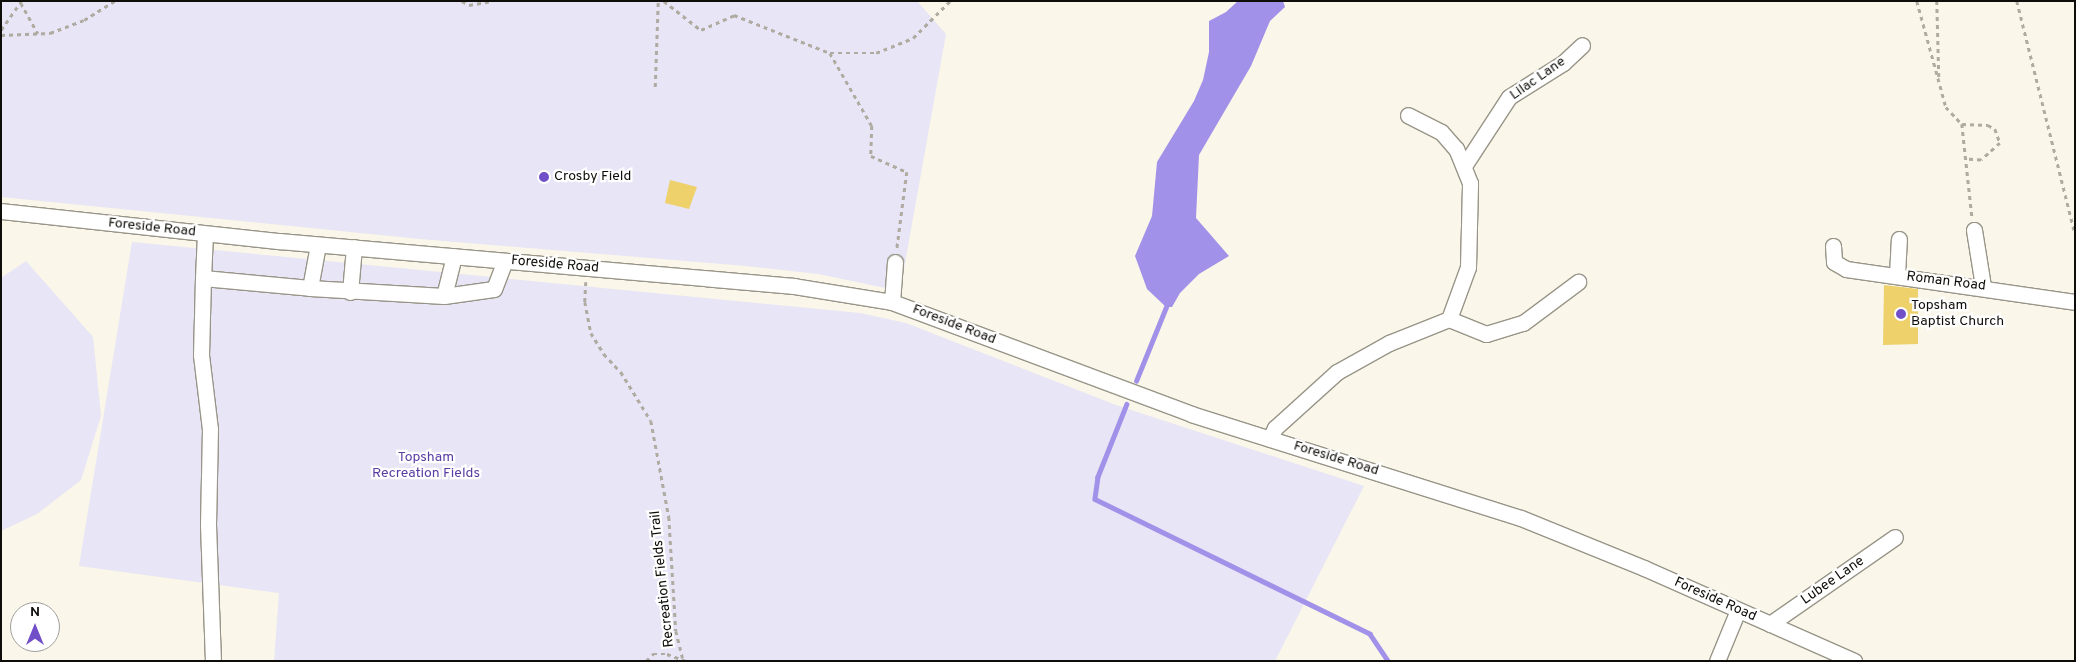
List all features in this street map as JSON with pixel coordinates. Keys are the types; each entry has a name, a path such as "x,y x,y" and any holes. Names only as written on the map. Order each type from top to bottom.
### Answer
{"street":[{"name":"Lilac Lane","path":"1464,166 1509,97 1563,63 1582,45"},
{"path":"1408,115 1441,132 1456,149 1470,183 1468,267 1449,319"},
{"name":"Foreside Road","path":"1,211 205,234 794,286 892,302 1182,411 1521,518 1854,661"},
{"path":"1974,230 1983,286"},
{"path":"205,234 201,355 210,428 208,525 213,661"},
{"path":"1896,275 1899,239"},
{"path":"310,288 318,244"},
{"name":"Roman Road","path":"1833,246 1834,262 1846,269 1983,286 2075,302"},
{"path":"350,292 354,248"},
{"path":"444,296 454,256"},
{"path":"203,278 350,292 444,296 494,289 505,261"},
{"path":"892,302 895,262"},
{"path":"1270,439 1275,428 1337,372 1389,343 1449,319 1486,334 1523,323 1578,282"},
{"name":"Lubee Lane","path":"1770,624 1895,537"},
{"path":"1717,661 1738,610"}],"path":[{"path":"1,35 50,33 84,20 114,1"},
{"path":"462,1 469,5 491,1"},
{"path":"655,87 658,1"},
{"path":"664,1 701,30 734,16 830,53 876,53 913,38 950,1"},
{"path":"1917,1 1946,107 1962,124 1974,230"},
{"path":"1937,1 1940,83"},
{"path":"2016,1 2075,234"},
{"path":"1,30 21,2 38,34"},
{"path":"830,53 872,126 871,156 907,172 895,262"},
{"path":"1962,124 1988,125 1995,129 2000,144 1981,160 1966,159"},
{"name":"Recreation Fields Trail","path":"586,278 585,302 591,333 621,372 651,421 669,516 676,631 684,660"},
{"name":"Recreation Fields Trail","path":"646,661 653,654 668,654 684,660"}],"green space":[{"path":"1,1 917,1 946,34 900,291 818,274 746,266 420,239 1,197"},
{"name":"Topsham Recreation Fields","path":"132,242 860,313 906,323 1116,405 1364,486 1275,661 274,661 279,593 79,566"},
{"path":"26,261 93,337 101,416 81,480 37,514 1,531 1,278"}],"shaded area":[{"path":"1238,1 1283,1 1285,7 1270,21 1251,66 1199,155 1196,218 1229,256 1199,274 1180,293 1172,307 1166,307 1147,289 1135,256 1152,216 1157,162 1194,101 1203,80 1209,52 1209,21 1226,12"}],"building":[{"path":"670,180 697,187 689,209 665,203"},
{"name":"Topsham Baptist Church","path":"1884,285 1918,289 1918,344 1883,345"}],"waterway":[{"path":"1136,381 1166,307"},
{"path":"1127,404 1098,477 1095,499 1370,634 1388,661"}],"place":[{"name":"Crosby Field","path":"544,177"},
{"name":"Topsham Baptist Church","path":"1901,314"}]}
